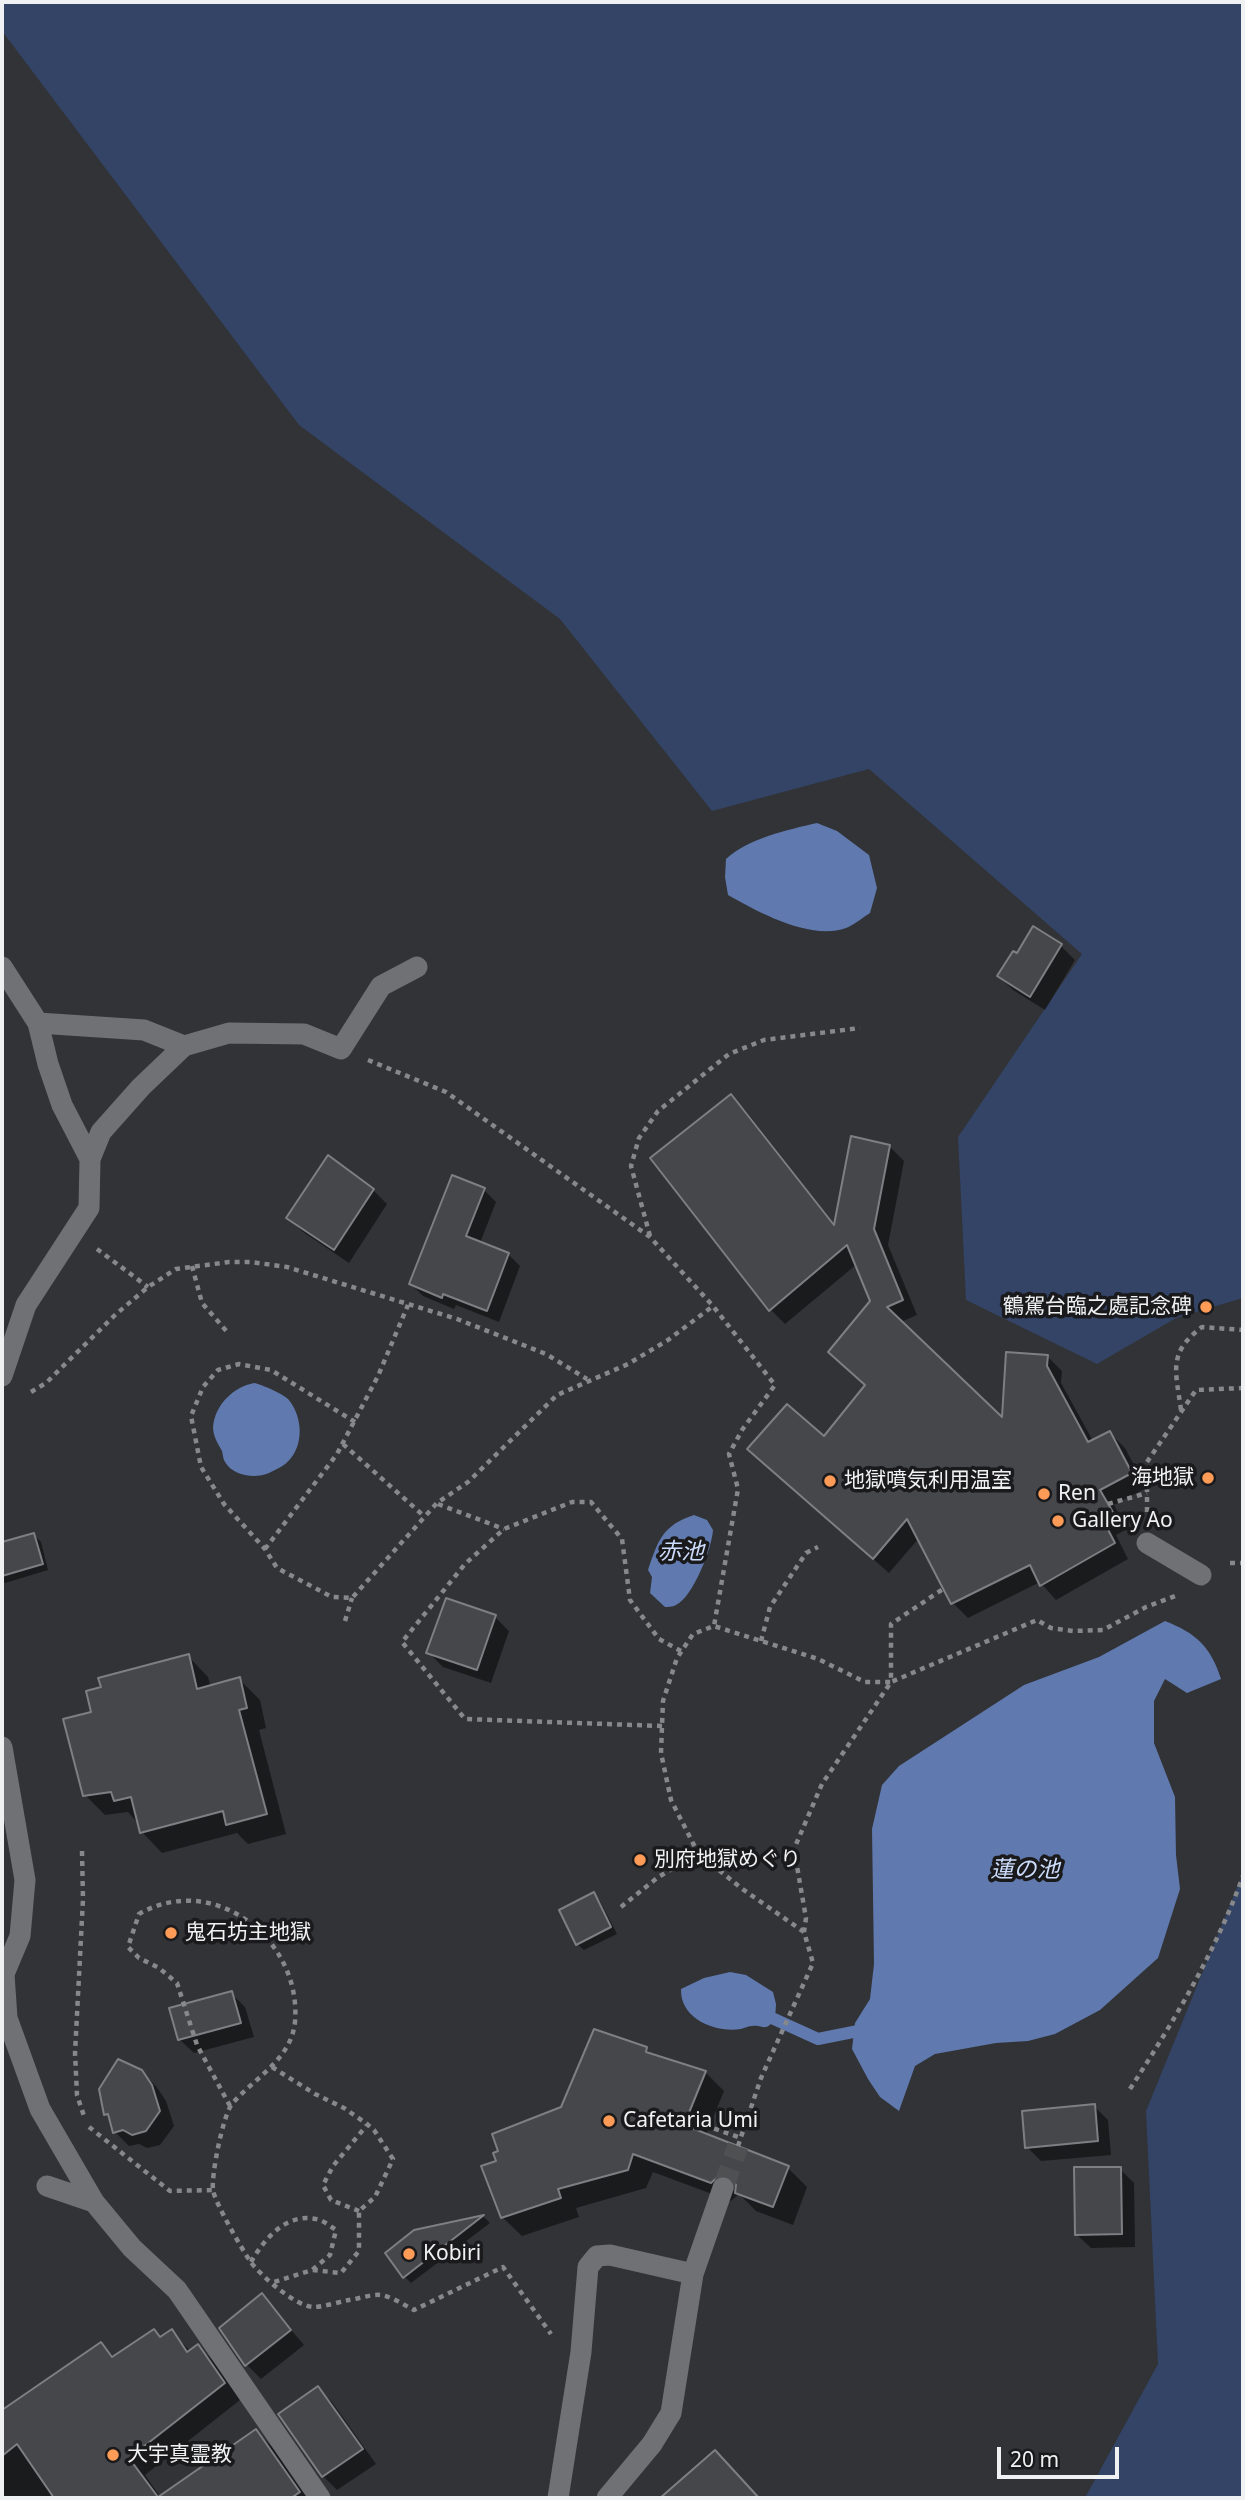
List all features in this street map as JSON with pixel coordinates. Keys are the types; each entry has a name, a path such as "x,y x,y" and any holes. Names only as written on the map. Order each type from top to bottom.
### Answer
{"street":[{"path":"2,967 38,1024 62,1105 90,1159"},
{"path":"2,1376 26,1305 89,1208 90,1159 101,1132 141,1087 184,1046 229,1032 304,1034 341,1049 381,986 417,967"},
{"path":"38,1024 144,1030 184,1046"},
{"path":"1147,1543 1201,1575"},
{"path":"2,1747 25,1880 20,1936 4,1975 7,2018 40,2109 94,2202 132,2248 177,2290 320,2498"},
{"path":"47,2186 94,2202"},
{"path":"607,2498 652,2444 671,2413 694,2274 723,2188"},
{"path":"558,2498 581,2352 588,2267 597,2256 610,2255 694,2274"}],"path":[{"path":"650,1237 631,1166 639,1138 658,1111 729,1054 764,1040 860,1028"},
{"path":"341,1049 446,1093 650,1237 713,1306 775,1385 729,1454 738,1489 714,1626"},
{"path":"74,1232 148,1287"},
{"path":"25,1396 46,1383 114,1315 148,1287 176,1269 251,1262 287,1267 457,1319 546,1354 587,1380"},
{"path":"192,1266 202,1303 229,1334"},
{"path":"265,1549 343,1444 378,1376 408,1305"},
{"path":"345,1621 352,1598 437,1503 468,1482 557,1395 638,1358 668,1340 713,1306"},
{"path":"1181,1411 1175,1363 1185,1340 1202,1327 1243,1330"},
{"path":"352,1598 332,1597 277,1567 265,1549 224,1504 201,1468 191,1416 203,1387 218,1370 239,1364 271,1370 355,1422"},
{"path":"1147,1543 1147,1462 1196,1390 1243,1388"},
{"path":"343,1444 425,1517"},
{"path":"1108,1504 1147,1493"},
{"path":"662,1726 465,1718 402,1642 465,1564 504,1529 572,1502 591,1502 622,1539 631,1600 659,1639 681,1651"},
{"path":"437,1503 504,1529"},
{"path":"761,1641 770,1607 806,1553 818,1547"},
{"path":"804,1932 741,1888 698,1853 671,1800 662,1753 663,1701 681,1651 693,1634 714,1626 818,1659 865,1682 891,1682 1037,1620 1051,1628 1073,1631 1103,1630 1146,1607 1174,1596 1201,1575 1231,1563 1243,1563"},
{"path":"738,2146 774,2050 813,1963 804,1932 806,1918 794,1849 822,1784 891,1682 891,1624 943,1589"},
{"path":"82,1851 83,1899 75,2053 77,2095 88,2125 170,2191 213,2190"},
{"path":"621,1907 657,1878 698,1853"},
{"path":"1130,2090 1175,2020 1214,1947 1243,1876"},
{"path":"230,2106 197,2045 177,1983 159,1968 139,1958 128,1947 139,1914 156,1904 180,1899 200,1901 241,1914 276,1949 294,2005 295,2022 291,2038 282,2055 230,2106 218,2141 213,2190 234,2235 251,2262 278,2290 311,2307 380,2294 414,2310 503,2267 555,2341 581,2352"},
{"path":"272,2067 367,2124 393,2159 375,2197 359,2211 359,2250 341,2273 312,2270"},
{"path":"667,2112 741,2138"},
{"path":"359,2211 331,2200 323,2185 333,2166 367,2124"},
{"path":"251,2262 263,2242 291,2219 318,2218 336,2230 330,2255 312,2270 271,2283"}],"shaded area":[{"path":"2,2 1243,2 1243,1298 1176,1318 1097,1364 966,1300 958,1137 1082,954 869,769 712,811 560,619 299,425 2,31"},
{"path":"1243,1873 1243,2497 1085,2498 1158,2364 1146,2111"}],"water":[{"path":"817,823 837,831 869,855 877,888 870,913 846,928 817,931 785,923 728,895 726,859 757,840"},
{"path":"254,1383 288,1399 293,1405 300,1428 295,1452 286,1463 269,1473 251,1476 233,1470 224,1461 213,1427 217,1411 227,1398 239,1388"},
{"name":"赤池","path":"694,1515 707,1520 713,1530 709,1548 689,1592 676,1605 665,1607 650,1593 652,1577 648,1570 655,1550 668,1529"},
{"name":"蓮の池","path":"1165,1621 1201,1642 1221,1679 1187,1693 1165,1679 1154,1701 1154,1743 1175,1797 1176,1855 1180,1889 1158,1958 1100,2010 1055,2034 1028,2041 996,2043 935,2054 915,2066 899,2111 880,2097 852,2049 855,2023 870,1999 874,1964 872,1829 882,1785 899,1766 1024,1685 1099,1657"},
{"path":"730,1972 746,1975 773,1992 776,2004 775,2020 771,2024 766,2027 721,2029 701,2022 686,2008 681,1989 704,1978"}],"building":[{"path":"1033,926 1062,944 1030,997 997,976 1013,951 1017,953"},
{"path":"731,1094 834,1225 851,1136 890,1145 874,1229 903,1300 887,1307 1002,1417 1006,1352 1048,1355 1047,1366 1088,1442 1110,1431 1132,1473 1100,1490 1114,1514 1103,1520 1115,1543 1040,1586 1030,1565 951,1604 907,1519 873,1559 747,1449 787,1404 824,1436 865,1385 828,1352 870,1301 847,1245 769,1311 650,1158"},
{"path":"328,1155 374,1189 334,1250 286,1218"},
{"path":"452,1175 485,1188 466,1236 509,1253 487,1311 443,1294 442,1298 409,1284"},
{"path":"34,1533 43,1564 2,1576 2,1542"},
{"path":"446,1598 496,1615 477,1670 426,1653"},
{"path":"189,1654 197,1689 240,1677 247,1708 239,1710 267,1814 226,1825 223,1811 140,1833 131,1797 114,1801 111,1792 83,1796 63,1719 91,1712 86,1691 101,1687 98,1678"},
{"path":"594,1892 611,1927 576,1945 559,1910"},
{"path":"232,1991 241,2023 178,2040 169,2008"},
{"name":"Cafetaria Umi","path":"594,2029 647,2047 646,2052 706,2071 684,2125 789,2166 773,2207 735,2193 736,2185 728,2176 720,2175 711,2183 633,2154 628,2170 558,2189 561,2198 501,2218 481,2166 496,2161 493,2153 498,2151 492,2134 561,2107"},
{"path":"118,2059 142,2070 152,2085 160,2111 146,2131 132,2135 123,2130 113,2133 108,2114 104,2115 99,2089"},
{"path":"1095,2104 1098,2141 1025,2148 1022,2111"},
{"path":"1074,2167 1121,2167 1122,2234 1075,2235"},
{"path":"484,2215 403,2278 385,2253 414,2230"},
{"path":"262,2293 291,2330 245,2366 219,2328"},
{"path":"154,2329 160,2337 172,2329 187,2352 198,2344 225,2383 129,2458 158,2497 256,2429 300,2492 291,2498 54,2498 17,2444 2,2456 2,2410 101,2342 112,2357"},
{"path":"318,2386 363,2449 322,2477 278,2414"},
{"path":"715,2450 759,2498 660,2498"}],"waterway":[{"path":"763,2014 818,2039 868,2029"}],"tunnel":[{"path":"723,2188 738,2146"}],"place":[{"name":"鶴駕台臨之處記念碑","path":"1206,1307"},
{"name":"海地獄","path":"1208,1478"},
{"name":"地獄噴気利用温室","path":"830,1481"},
{"name":"Ren","path":"1044,1494"},
{"name":"Gallery Ao","path":"1058,1521"},
{"name":"別府地獄めぐり","path":"640,1860"},
{"name":"鬼石坊主地獄","path":"171,1933"},
{"name":"Cafetaria Umi","path":"609,2121"},
{"name":"Kobiri","path":"409,2254"},
{"name":"大宇真霊教","path":"113,2455"}]}
